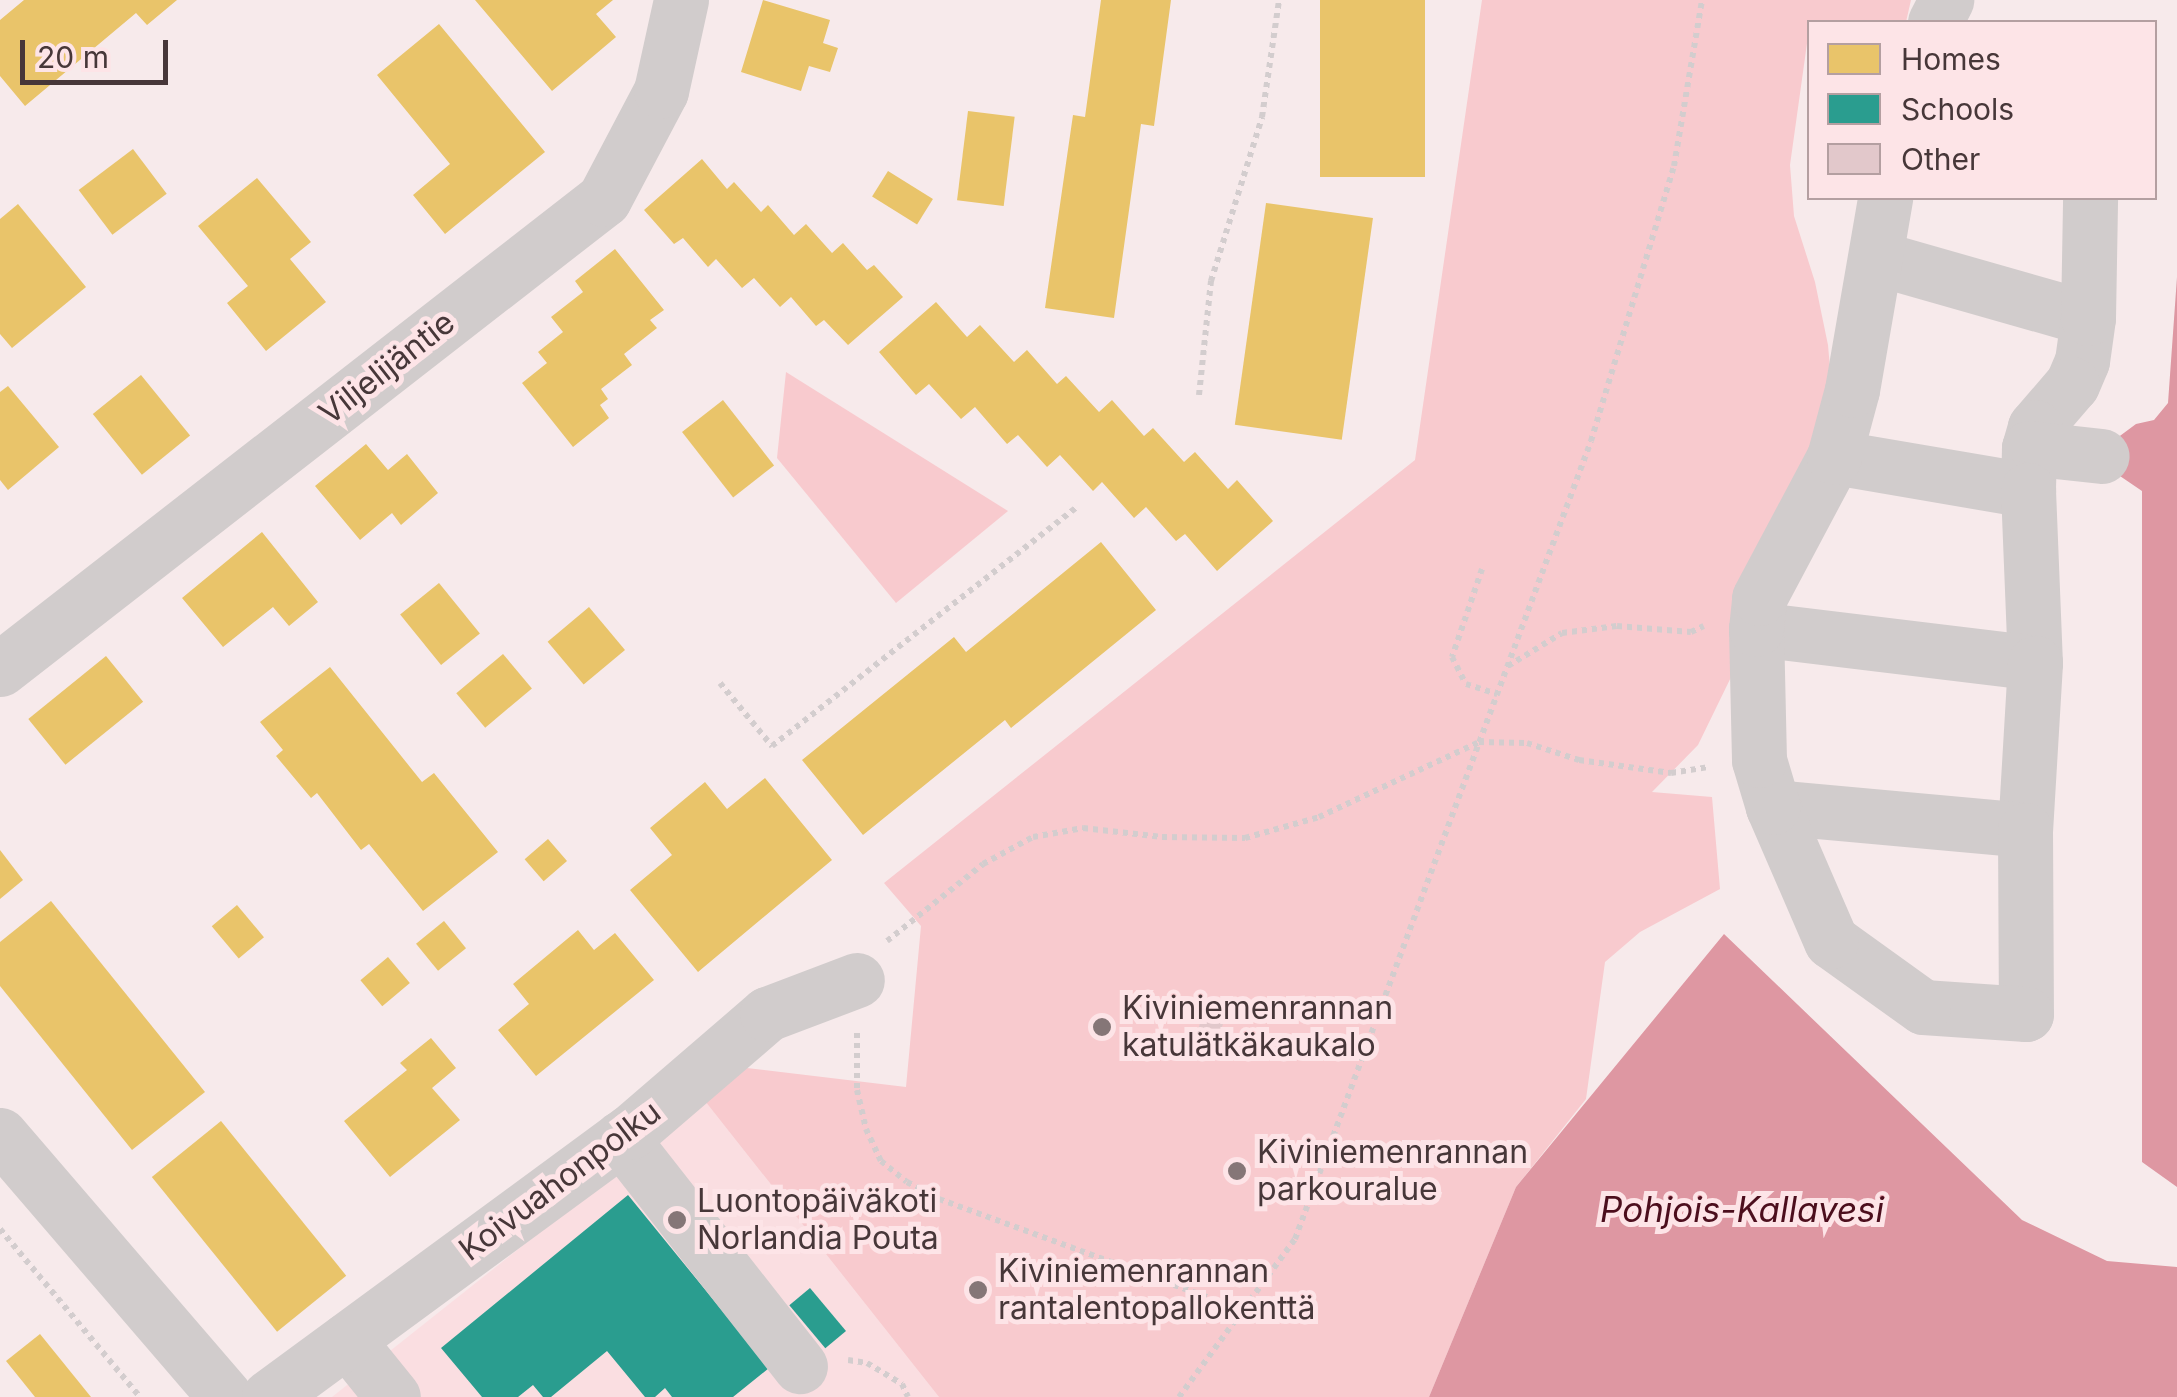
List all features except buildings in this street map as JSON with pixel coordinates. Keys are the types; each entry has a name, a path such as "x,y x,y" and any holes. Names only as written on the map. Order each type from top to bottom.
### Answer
{"street":[{"name":"Viljelijäntie","path":"0,668 604,200 661,91 681,0"},
{"path":"1885,200 1852,390 1834,457 1758,614 1766,784 1831,941 1923,1007 2026,1014 2025,830 2035,663 2029,469 2035,427 2072,384 2082,361 2088,318 2090,200"},
{"path":"1876,258 2088,318"},
{"path":"1834,457 2029,469 2102,456"},
{"path":"1758,614 2035,663"},
{"path":"1766,784 2025,830"},
{"name":"Koivuahonpolku","path":"270,1397 621,1138 767,1014 857,980"},
{"path":"0,1135 225,1397"},
{"path":"621,1138 800,1366"},
{"path":"347,1340 394,1397"}],"path":[{"path":"1199,395 1211,281 1262,117 1279,0"},
{"path":"1179,1397 1295,1239 1591,441 1674,166 1702,0"},
{"path":"720,682 772,746 1076,508"},
{"path":"1482,569 1452,657 1466,684 1497,694"},
{"path":"1507,666 1562,633 1618,626 1691,632 1758,614"},
{"path":"1242,1310 939,1199 882,1160 866,1129 856,1090 857,980 895,930 984,864 1033,836 1082,828 1162,837 1245,838 1319,817 1479,742 1526,743 1580,760 1766,784"},
{"path":"0,1230 140,1397"}],"shaded area":[{"path":"1482,0 1911,0 1906,20 1807,20 1790,165 1794,216 1815,282 1828,345 1833,402 1771,595 1698,745 1652,792 1712,797 1720,889 1640,932 1605,962 1586,1099 1516,1187 1429,1397 939,1397 705,1101 747,1068 906,1087 921,926 884,883 1415,460"},
{"path":"786,372 1008,511 896,603 777,458"},
{"name":"Luontopäiväkoti Norlandia Pouta","path":"705,1101 939,1397 332,1397"}],"water":[{"path":"2177,277 2177,1187 2142,1162 2142,491 2117,474 2105,447 2136,424 2154,420 2168,403"},
{"name":"Pohjois-Kallavesi","path":"1724,934 2022,1220 2107,1261 2177,1267 2177,1397 1429,1397 1516,1187"}],"place":[{"name":"Kiviniemenrannan katulätkäkaukalo","path":"1102,1027"},
{"name":"Kiviniemenrannan parkouralue","path":"1237,1171"},
{"name":"Luontopäiväkoti Norlandia Pouta","path":"677,1220"},
{"name":"Kiviniemenrannan rantalentopallokenttä","path":"978,1290"}]}
